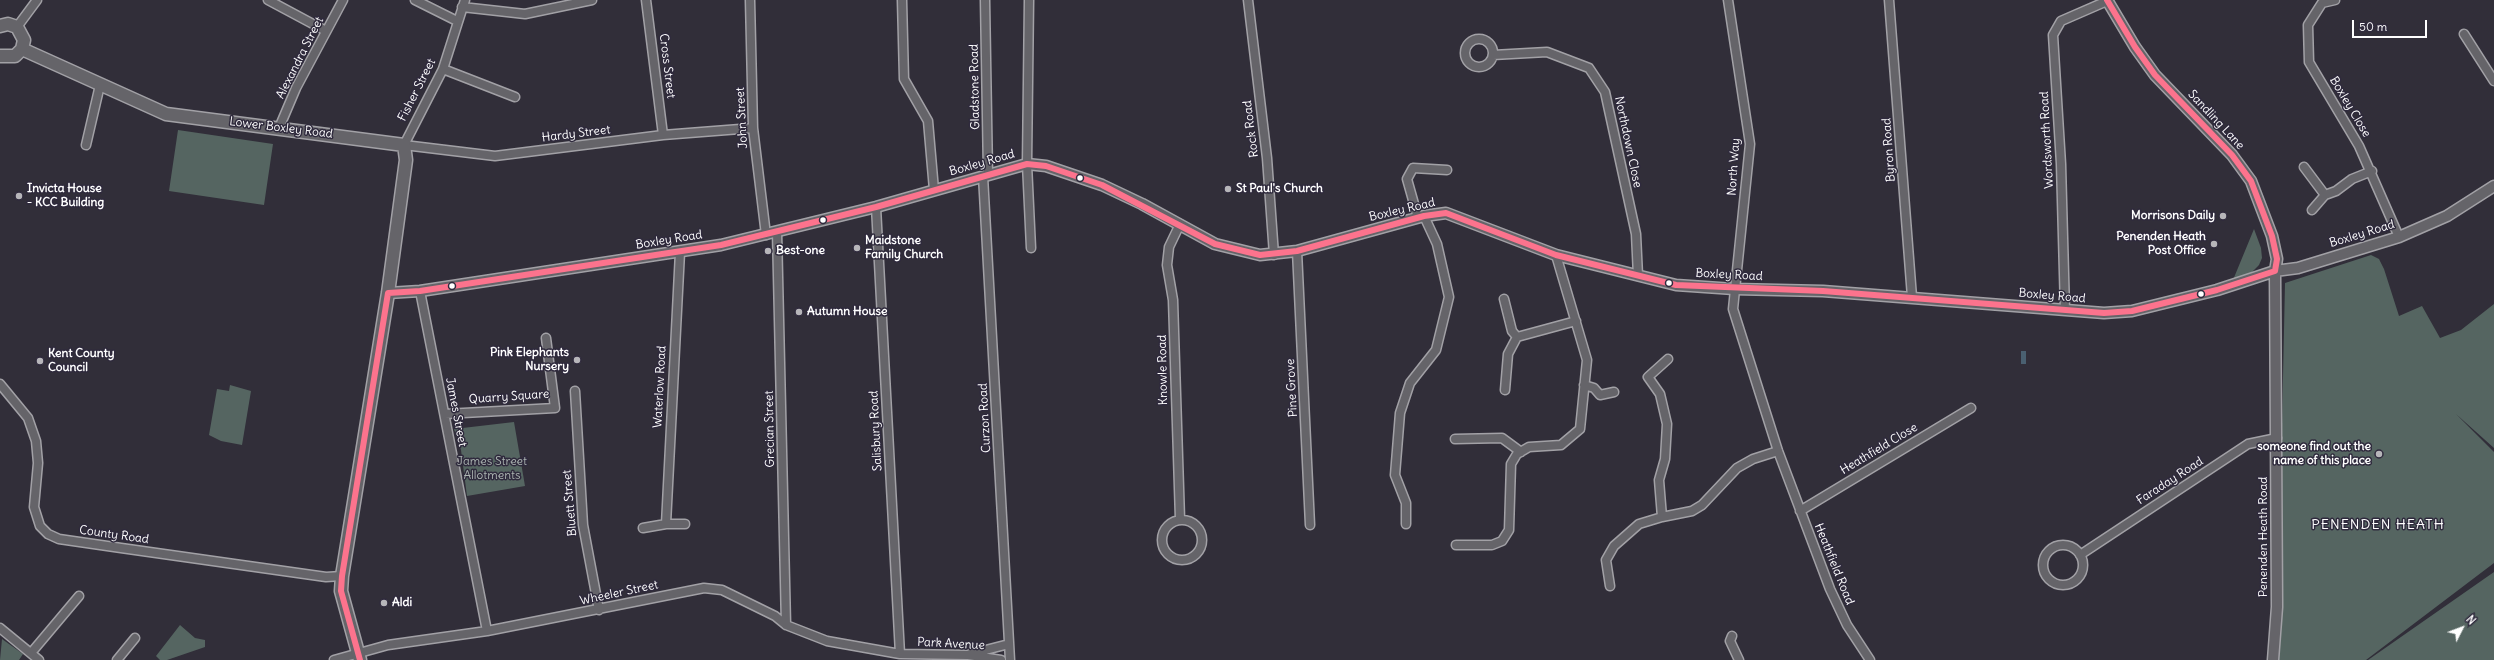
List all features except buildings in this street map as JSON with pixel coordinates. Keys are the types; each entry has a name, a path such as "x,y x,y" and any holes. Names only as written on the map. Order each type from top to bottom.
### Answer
{"main road":[{"path":"0,56 15,56 22,49 24,40 17,28 1,25"},
{"name":"Lower Boxley Road","path":"22,49 166,114 404,145"},
{"path":"360,656 341,591 342,576 388,293 406,160 404,145"}],"street":[{"path":"17,28 37,0"},
{"path":"268,0 326,31"},
{"name":"Alexandra Street","path":"279,128 296,88 343,0"},
{"path":"416,0 457,21"},
{"path":"464,4 525,14 592,0"},
{"name":"Cross Street","path":"646,0 663,135"},
{"name":"John Street","path":"750,0 752,128 766,235"},
{"path":"902,0 904,79 928,121 934,190"},
{"name":"Gladstone Road","path":"985,0 986,175"},
{"path":"1029,0 1027,164 1031,248"},
{"name":"Rock Road","path":"1248,0 1267,158 1274,255"},
{"name":"North Way","path":"1728,0 1750,144 1734,289"},
{"name":"Byron Road","path":"1889,0 1912,297"},
{"name":"Sandling Lane","path":"2107,0 2135,47 2155,75 2232,155 2250,181 2272,236 2277,259 2275,271"},
{"name":"Wordsworth Road","path":"2065,310 2061,164 2053,35 2061,21 2107,0"},
{"name":"Boxley Close","path":"2335,0 2321,1 2308,25 2309,62 2372,172 2399,237"},
{"name":"Fisher Street","path":"404,145 443,69 457,21 464,4"},
{"path":"2464,34 2494,81"},
{"name":"Northdown Close","path":"1493,55 1547,52 1589,68 1605,92 1636,234 1638,276"},
{"path":"443,69 515,97"},
{"path":"86,145 100,85"},
{"name":"Hardy Street","path":"404,145 495,156 663,135 752,128"},
{"name":"Boxley Road","path":"388,293 420,291 680,252 766,235 876,207 1027,164 1046,166 1102,185 1180,224 1214,244 1260,255 1274,255 1297,250 1421,217 1446,213 1556,255 1676,285 1734,289 1823,291 2104,313 2132,311 2217,290 2275,271 2298,268 2399,237 2447,216 2494,186"},
{"path":"2304,167 2325,195"},
{"path":"1406,524 1404,497 1396,475 1397,433 1400,413 1410,383 1436,350 1449,297 1437,244 1421,217 1407,179 1413,168 1447,170"},
{"path":"2312,210 2325,195 2336,191 2352,179 2372,172"},
{"name":"Curzon Road","path":"986,175 1010,660"},
{"name":"Salisbury Road","path":"876,207 900,654"},
{"name":"Knowle Road","path":"1180,224 1169,247 1166,265 1173,300 1180,519"},
{"name":"Grecian Street","path":"777,232 786,625"},
{"name":"Pine Grove","path":"1297,250 1310,525"},
{"name":"Waterlow Road","path":"666,524 680,252"},
{"path":"1456,545 1492,545 1502,541 1509,530 1511,464 1521,452 1529,447 1562,445 1580,429 1587,360 1556,255"},
{"name":"Penenden Heath Road","path":"2273,660 2277,607 2275,271"},
{"name":"Heathfield Road","path":"1734,289 1732,309 1778,451 1837,606 1870,660"},
{"name":"James Street","path":"420,291 487,631"},
{"path":"1504,300 1512,331 1517,337"},
{"path":"1505,390 1508,354 1517,337 1576,321"},
{"name":"Quarry Square","path":"445,414 555,408 546,338"},
{"path":"1662,517 1659,480 1665,459 1667,424 1660,394 1648,377 1668,359"},
{"name":"County Road","path":"0,384 28,418 36,441 38,463 34,507 40,526 48,534 59,539 121,548 326,577 342,576"},
{"path":"1584,385 1594,388 1600,395 1614,392"},
{"name":"Bluett Street","path":"575,391 582,525 600,610"},
{"name":"Heathfield Close","path":"1800,511 1971,408"},
{"path":"1455,439 1502,438 1521,452"},
{"name":"Faraday Road","path":"2080,555 2248,444 2277,438"},
{"path":"1610,586 1606,560 1614,546 1639,524 1662,517 1692,511 1702,505 1737,468 1753,459 1778,451"},
{"path":"1180,519 1193,522 1202,533 1203,540 1198,553 1186,560 1173,558 1167,554 1162,542 1164,530 1174,521 1180,519"},
{"path":"643,528 666,524 685,524"},
{"path":"2066,545 2080,555 2083,566 2076,581 2060,586 2046,576 2043,559 2050,550 2066,545"},
{"name":"Wheeler Street","path":"334,660 360,656 388,645 487,631 600,610 686,591 722,590 775,616 786,625 827,641 900,654"},
{"path":"32,653 79,596"},
{"path":"0,628 40,660"},
{"path":"1732,636 1730,641 1739,660"},
{"path":"117,660 135,638"},
{"path":"968,655 1009,644"},
{"name":"Park Avenue","path":"900,654 968,655 1001,660"}],"green space":[{"path":"178,130 273,144 264,205 169,191"},
{"path":"2254,229 2261,248 2262,258 2259,265 2249,275 2233,280"},
{"path":"2371,255 2379,259 2384,269 2399,316 2422,306 2440,338 2461,330 2494,304 2494,448 2456,414 2494,452 2494,563 2366,660 2277,660 2285,283"},
{"path":"230,385 251,391 242,445 221,441 209,435 217,389 229,391"},
{"name":"James Street Allotments","path":"514,422 525,486 467,496 461,450 454,429"},
{"path":"2494,572 2494,660 2368,660"},
{"path":"180,625 195,638 205,640 205,647 167,660 160,660 156,656"},
{"path":"2,639 23,654 19,660 0,660"}],"water":[{"path":"2021,351 2026,351 2026,364 2021,364"}],"transit line":[{"path":"360,660 341,591 342,576 388,293 420,291 721,245 876,207 1027,164 1046,166 1102,185 1215,244 1260,255 1297,251 1424,216 1446,213 1556,255 1676,285 1823,291 2104,313 2132,311 2217,290 2275,271 2277,259 2272,236 2251,181 2232,155 2155,75 2135,47 2107,0"}],"place":[{"name":"St Paul's Church","path":"1228,189"},
{"name":"Invicta House - KCC Building","path":"19,196"},
{"name":"Morrisons Daily","path":"2223,216"},
{"name":"Penenden Heath Post Office","path":"2214,244"},
{"name":"Maidstone Family Church","path":"857,248"},
{"name":"Best-one","path":"768,251"},
{"name":"Autumn House","path":"799,312"},
{"name":"Pink Elephants Nursery","path":"577,360"},
{"name":"Kent County Council","path":"40,361"},
{"name":"someone find out the name of this place","path":"2379,454"},
{"name":"Aldi","path":"384,603"}],"district":[{"name":"PENENDEN HEATH","path":"2378,525"}]}
